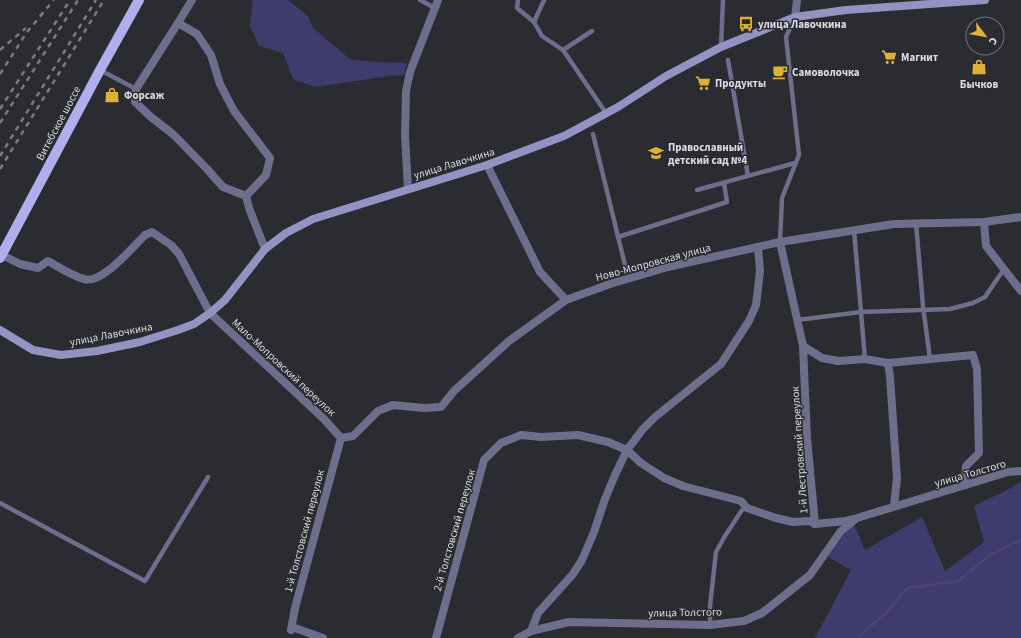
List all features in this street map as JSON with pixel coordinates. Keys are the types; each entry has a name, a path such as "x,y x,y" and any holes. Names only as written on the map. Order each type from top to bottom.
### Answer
{"main road":[{"name":"Витебское шоссе","path":"1,256 139,0"},
{"name":"улица Лавочкина","path":"0,330 33,350 61,355 96,351 140,342 194,324 210,313 224,300 265,249 286,233 313,219 487,165 564,136 606,113 666,76 721,47 795,17 846,10 985,0"}],"street":[{"path":"192,0 136,89 135,102 174,136 223,187 246,196"},
{"path":"795,17 797,0"},
{"path":"408,189 405,135 406,91 410,72 436,4"},
{"path":"178,23 197,34 211,55 220,84 234,111 270,158 266,175 246,196"},
{"path":"487,165 540,272 566,300"},
{"path":"246,196 249,208 265,249"},
{"name":"Ново-Мопровская улица","path":"341,438 353,436 378,411 393,405 424,408 441,407 454,392 509,341 566,300 610,284 668,267 780,242 894,224 984,222 1021,217"},
{"path":"984,222 986,246 1021,291"},
{"name":"Мало-Мопровский переулок","path":"1,256 20,264 38,268 48,261 85,280 99,277 109,270 145,235 152,232 171,245 179,254 210,313 324,418 341,438"},
{"name":"1-й Лестровский переулок","path":"627,450 641,463 664,478 683,486 741,502 747,508 776,518 793,522 809,521 816,524 807,438 803,346 780,242"},
{"path":"531,631 538,613 572,574 582,560 594,532 605,499 627,450 643,429 655,417 721,364 749,321 756,305 760,270 758,247"},
{"path":"803,346 822,358 838,361 865,359 888,363 973,355 977,370 979,454 966,466 965,485"},
{"path":"888,363 897,478 894,506"},
{"name":"2-й Толстовский переулок","path":"436,638 484,460 501,442 520,435 542,437 578,435 608,442 627,450"},
{"name":"1-й Толстовский переулок","path":"323,638 292,628 295,608 341,438"},
{"name":"улица Толстого","path":"518,638 531,631 569,622 710,625 744,621 762,613 810,575 841,531 857,518 1008,472 1021,471"},
{"path":"816,524 846,521 857,518"}],"lane":[{"path":"420,0 436,4"},
{"path":"518,0 517,8 534,22 542,36 563,50 606,113"},
{"path":"534,22 544,0"},
{"path":"721,47 723,0"},
{"path":"780,242 782,198 799,155 786,37 795,17"},
{"path":"563,50 592,31"},
{"path":"728,60 748,176"},
{"path":"100,70 136,89"},
{"path":"594,134 625,265"},
{"path":"697,190 795,163"},
{"path":"618,237 727,202 724,183"},
{"path":"916,223 923,310 930,359"},
{"path":"854,230 865,359"},
{"path":"797,320 861,312 950,309 973,303 985,297 1004,270"},
{"path":"0,503 145,581 208,477"},
{"path":"710,625 710,606 716,552 742,510 747,508"}],"shaded area":[{"path":"253,0 288,0 308,16 313,28 350,59 407,63 404,75 315,87 293,79 283,53 259,46 250,26"},
{"path":"1021,481 1021,638 815,638 851,570 828,557 853,522 865,550 922,517 945,571 984,542 974,506 1011,488"}],"waterway":[{"path":"858,638 889,610 907,588 958,581 990,555 1021,540"}],"railway":[{"path":"40,16 54,0"},
{"path":"0,109 70,0"},
{"path":"0,123 78,0"},
{"path":"0,156 96,0"},
{"path":"0,169 104,0"},
{"path":"0,74 27,32 44,12"},
{"path":"0,50 26,28"}],"place":[{"name":"улица Лавочкина","path":"746,24"},
{"name":"Магнит","path":"889,57"},
{"name":"Бычков","path":"979,67"},
{"name":"Самоволочка","path":"780,72"},
{"name":"Продукты","path":"703,83"},
{"name":"Форсаж","path":"112,95"},
{"name":"Православный детский сад №4","path":"656,153"}]}
